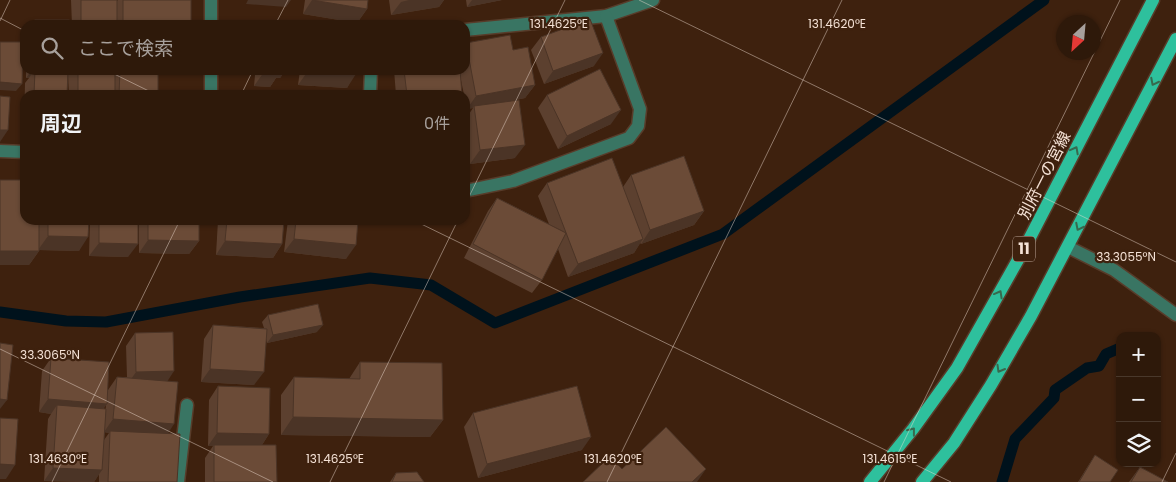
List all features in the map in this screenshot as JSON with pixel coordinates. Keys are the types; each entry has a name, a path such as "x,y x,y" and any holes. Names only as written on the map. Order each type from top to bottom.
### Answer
{"main road":[{"name":"別府一の宮線","path":"870,482 913,429 957,368 1023,251 1154,0"},
{"name":"11","path":"922,482 954,443 991,385 1068,247 1176,39"}],"street":[{"path":"211,0 211,20"},
{"path":"470,30 606,16 653,0"},
{"path":"470,190 512,181 629,138 638,126 640,109 606,16"},
{"path":"211,75 211,90"},
{"path":"370,90 371,75"},
{"path":"0,151 20,152"},
{"path":"1068,247 1114,270 1176,315"},
{"path":"178,482 187,405"}],"building":[{"path":"81,0 117,0 117,20 81,20"},
{"path":"123,0 191,0 191,20 123,20"},
{"path":"312,0 368,0 367,9"},
{"path":"590,19 603,53 553,71 541,37"},
{"path":"510,35 513,50 528,47 535,85 476,96 470,64 470,42"},
{"path":"0,42 20,42 20,75 22,75 22,84 0,82"},
{"path":"600,69 621,110 567,136 547,95"},
{"path":"35,75 68,75 67,90 34,90"},
{"path":"78,75 115,75 115,90 78,90"},
{"path":"120,75 158,75 158,90 119,90"},
{"path":"405,75 460,75 462,90 406,90"},
{"path":"0,96 10,97 8,130 0,130"},
{"path":"519,100 525,145 480,150 474,106"},
{"path":"684,156 704,211 650,230 631,175"},
{"path":"612,158 643,239 578,264 547,183"},
{"path":"0,180 20,180 20,225 39,225 39,251 0,251"},
{"path":"497,198 566,233 542,280 473,244"},
{"path":"48,225 89,225 88,237 48,236"},
{"path":"99,225 138,225 138,244 99,243"},
{"path":"148,225 199,225 199,241 148,240"},
{"path":"227,225 284,225 282,244 225,241"},
{"path":"295,225 358,225 356,245 294,239"},
{"path":"318,304 323,325 273,335 268,315"},
{"path":"213,325 267,329 264,372 210,369"},
{"path":"173,332 174,371 136,372 135,333"},
{"path":"0,343 13,345 7,400 0,399"},
{"path":"51,358 109,362 107,404 48,399"},
{"path":"360,362 442,363 443,420 293,417 294,377 360,379"},
{"path":"117,377 178,382 174,424 113,419"},
{"path":"218,386 270,388 269,434 217,433"},
{"path":"577,386 591,437 487,464 473,413"},
{"path":"57,405 106,409 102,470 53,468"},
{"path":"0,418 18,419 15,465 0,464"},
{"path":"666,427 706,469 692,482 583,482 610,456 622,469"},
{"path":"110,431 180,434 177,482 108,482"},
{"path":"214,445 276,445 277,482 214,482"},
{"path":"1095,455 1118,470 1110,482 1079,482"},
{"path":"1140,467 1168,482 1131,482"},
{"path":"417,472 424,482 392,482 396,473"}],"waterway":[{"path":"0,312 66,321 106,322 240,297 370,278 431,285 495,323 723,234 1044,0"},
{"path":"1002,482 1015,439 1054,398 1055,390 1087,368 1099,366 1106,354 1116,350"}]}
